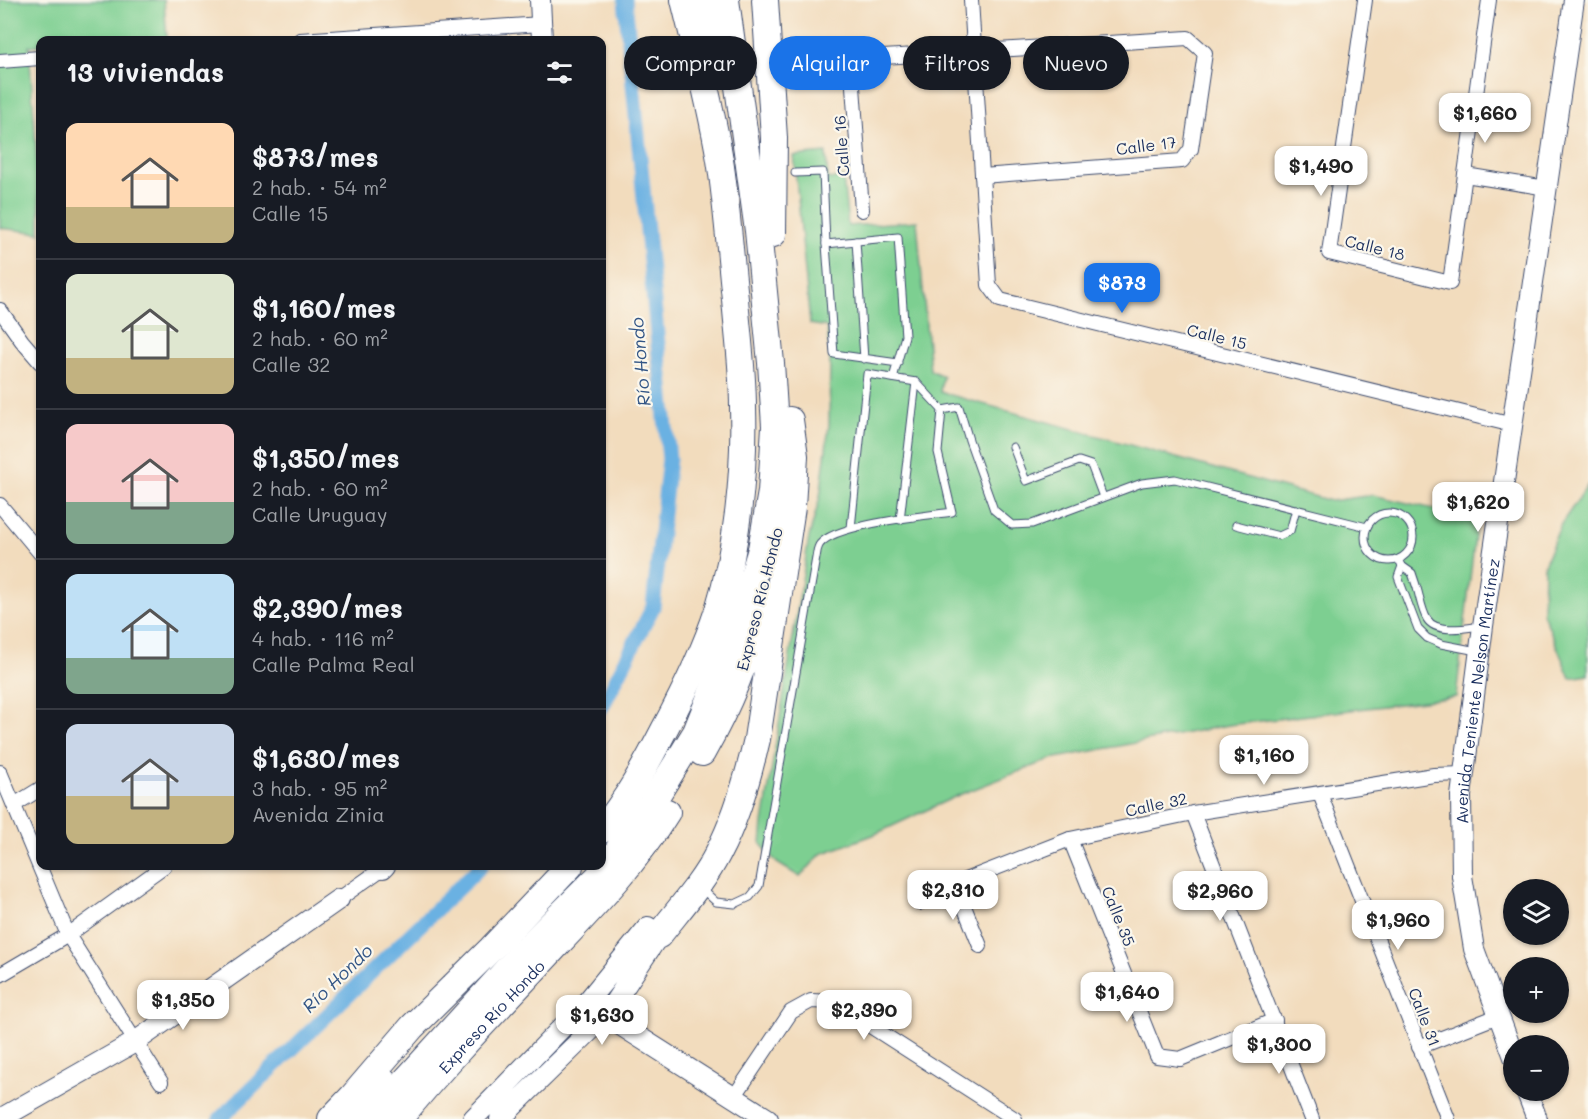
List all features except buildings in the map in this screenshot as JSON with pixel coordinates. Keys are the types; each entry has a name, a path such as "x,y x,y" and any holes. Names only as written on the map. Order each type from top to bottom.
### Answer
{"highway":[{"path":"606,824 645,768 703,653 718,609 738,509 744,408 728,237 716,136 684,0"},
{"path":"606,844 664,767 731,621 752,532 762,426 761,365 746,220 719,51 705,0"},
{"path":"606,866 649,808 696,732 739,624 761,549 771,492 775,426 760,242 726,0"},
{"name":"Expreso Río Hondo","path":"380,1118 468,1040 610,889 663,818 709,740 739,678 755,630 778,523 790,420 784,325 773,234 738,0"},
{"path":"765,0 774,138 773,234"},
{"path":"653,931 698,886 718,854 744,792 757,739 792,507 795,456 790,420"},
{"path":"331,1119 412,1027 566,870"},
{"path":"349,1119 585,870"},
{"path":"380,1118 522,953 603,870"},
{"path":"312,1119 366,1065 412,1027"}],"street":[{"path":"421,36 542,32 540,0"},
{"name":"Calle 15","path":"970,0 974,36"},
{"name":"Calle 18","path":"1365,0 1329,253 1450,283 1489,0"},
{"name":"Avenida Teniente Nelson Martínez","path":"1505,1035 1474,949 1462,876 1461,796 1483,626 1574,0"},
{"name":"Calle 17","path":"982,176 1182,161 1191,149 1205,53 1188,38 1011,49"},
{"name":"Calle 16","path":"862,210 851,59 903,56"},
{"path":"0,61 36,58"},
{"name":"Calle 15","path":"977,90 989,285 1000,300 1513,425"},
{"path":"1465,175 1547,188"},
{"path":"0,310 36,357"},
{"path":"0,505 36,548"},
{"path":"0,772 36,858"},
{"name":"Calle 32","path":"919,903 955,884 1070,838 1193,813 1434,775 1464,774"},
{"path":"14,805 36,791"},
{"name":"Calle 31","path":"1320,794 1448,1119"},
{"path":"1193,813 1312,1119"},
{"name":"Calle 35","path":"1070,838 1157,1056 1180,1059 1275,1020"},
{"path":"41,870 68,935 161,1082"},
{"path":"0,975 68,935 158,870"},
{"path":"0,1119 135,1042 378,870"},
{"path":"955,884 980,946"},
{"path":"473,1119 653,931"},
{"path":"500,1119 606,1015 653,931"},
{"path":"734,1097 791,1012 811,1001 833,1002 1015,1119"},
{"path":"585,1003 768,1119"},
{"path":"1419,1047 1497,1016"},
{"path":"1531,1101 1538,1119"}],"lane":[{"path":"795,173 823,171 834,354 898,363"},
{"path":"826,244 898,237 905,336 893,378"},
{"path":"856,241 864,359"},
{"path":"698,886 716,902 735,904 750,897 759,886 820,544 825,539 851,528 952,512 938,452 942,410 916,382 867,374 851,528"},
{"path":"900,520 916,382"},
{"path":"942,410 959,407 994,510 1012,525 1032,524 1142,483 1175,479 1367,527"},
{"path":"1013,447 1026,481 1079,461 1091,465 1103,497"},
{"path":"1236,525 1279,536 1290,531 1296,508"},
{"path":"1480,652 1441,644 1427,638 1418,629 1398,577 1401,563 1413,539 1409,523 1395,514 1387,513 1372,520 1365,534 1367,549 1372,555 1385,561 1401,563 1412,573 1428,621 1436,627 1453,629 1483,626"},
{"path":"1418,629 1428,621"}],"green space":[{"path":"0,0 164,0 167,36 36,36 36,45 29,46 36,147 36,232 0,228"},
{"path":"826,153 828,179 843,177 848,226 917,221 930,370 943,376 940,392 1331,501 1373,495 1477,519 1456,697 1229,725 1051,759 959,795 873,835 821,854 800,877 777,863 761,844 763,823 809,537 820,497 829,425 830,361 827,327 810,324 794,156"},
{"path":"1588,485 1588,675 1570,678 1543,613 1544,565 1561,524"}],"waterway":[{"name":"Río Hondo","path":"606,699 653,607 669,459 625,0"},
{"name":"Río Hondo","path":"220,1119 477,870"}]}
